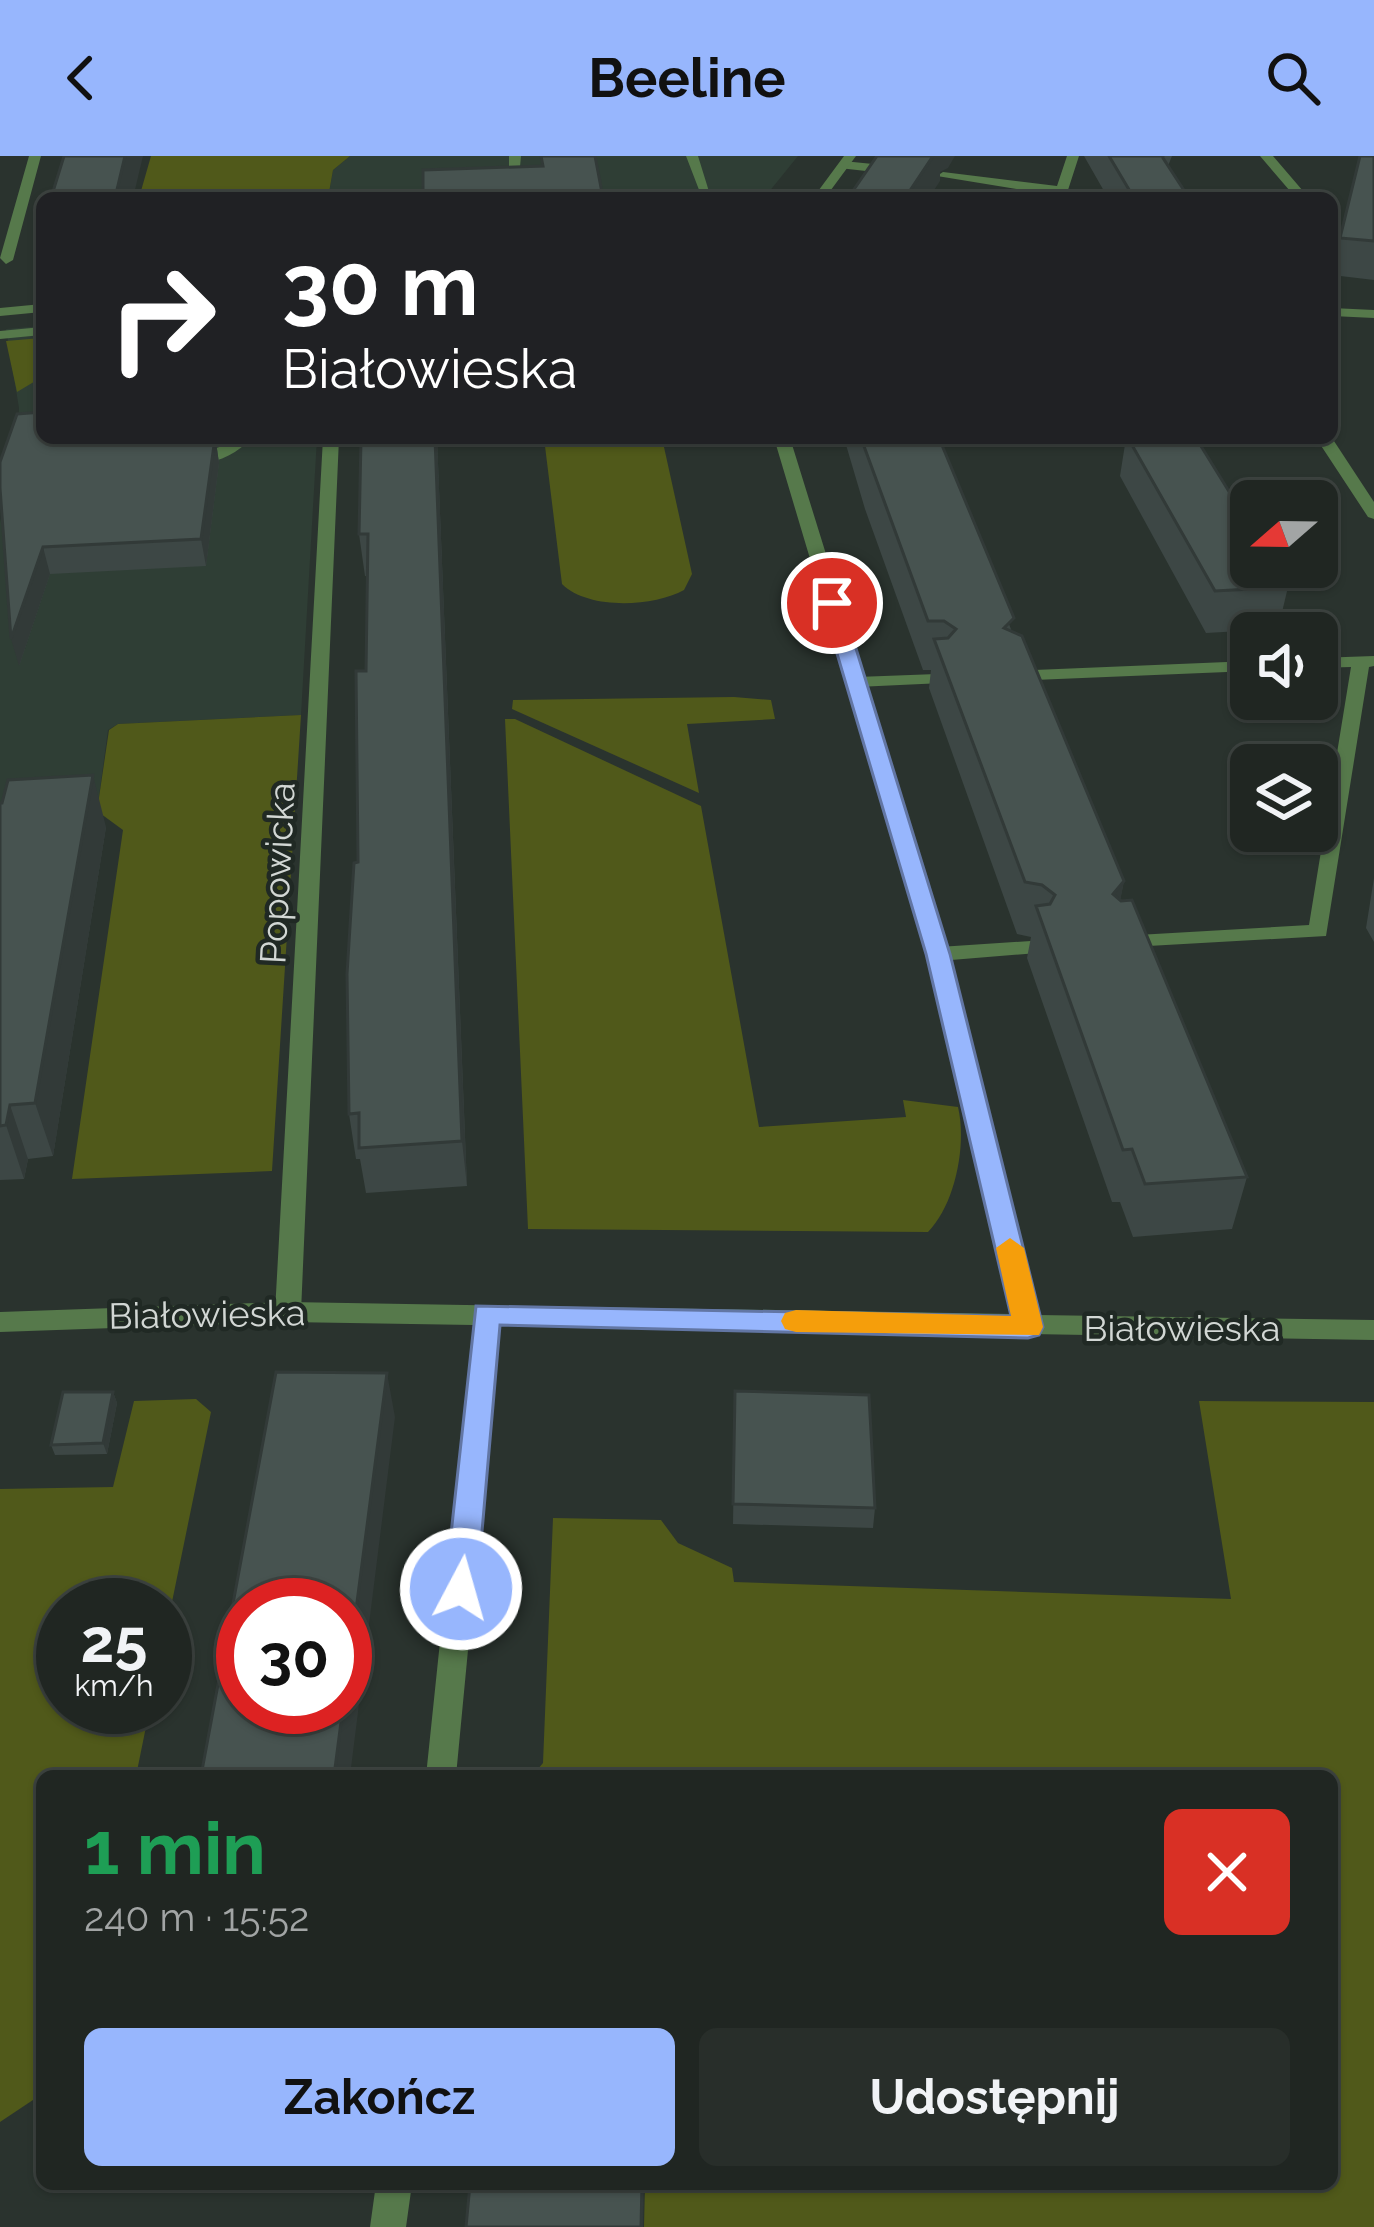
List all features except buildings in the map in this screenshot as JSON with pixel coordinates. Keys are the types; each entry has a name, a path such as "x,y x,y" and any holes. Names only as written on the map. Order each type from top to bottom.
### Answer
{"street":[{"path":"6,260 35,156"},
{"path":"474,177 515,175 515,156"},
{"path":"692,156 706,192"},
{"path":"1064,192 1072,156"},
{"path":"1266,156 1298,192"},
{"path":"823,192 846,160 893,170"},
{"path":"943,176 1051,192"},
{"path":"0,312 36,309"},
{"path":"1338,312 1374,314"},
{"path":"0,335 36,332"},
{"path":"167,459 224,455 237,444"},
{"name":"Popowicka","path":"289,1312 332,444"},
{"path":"784,444 938,954 1028,1327"},
{"path":"1328,444 1374,514"},
{"path":"1118,943 1319,931 1368,661 1338,662"},
{"path":"1011,676 1230,667"},
{"path":"857,682 937,679"},
{"path":"938,954 1031,948"},
{"name":"Białowieska","path":"0,1322 289,1312 487,1313 1028,1327 1374,1330"},
{"path":"442,1770 487,1313"},
{"path":"388,2227 393,2190"}],"shaded area":[{"path":"350,156 798,156 769,192 329,192 333,170"},
{"path":"36,326 36,444 317,444 301,715 118,724 108,730 97,811 0,816 0,522 19,408 6,329"}],"green space":[{"path":"151,156 350,156 333,170 329,192 141,192"},
{"path":"36,338 36,381 17,392 6,341"},
{"path":"545,444 663,444 692,574 684,590 656,600 621,603 588,598 562,584"},
{"path":"513,700 771,700 775,719 687,724 699,793 512,709"},
{"path":"301,715 272,1171 72,1179 123,830 97,811 109,730 118,724"},
{"path":"505,719 515,719 701,806 759,1127 906,1117 903,1100 958,1107 961,1139 952,1191 928,1232 528,1229"},
{"path":"196,1399 211,1412 177,1578 36,1578 36,1734 145,1734 137,1770 36,1770 36,2098 0,2122 0,1489 113,1487 134,1401"},
{"path":"1199,1401 1374,1402 1374,2227 644,2227 645,2190 1338,2190 1338,1770 537,1770 543,1763 553,1518 661,1520 678,1543 732,1568 734,1582 1231,1599"}],"slow traffic":[{"path":"796,1321 1028,1327 1010,1248"}],"route":[{"path":"461,1589 487,1313 1028,1327 938,954 832,603"}]}
